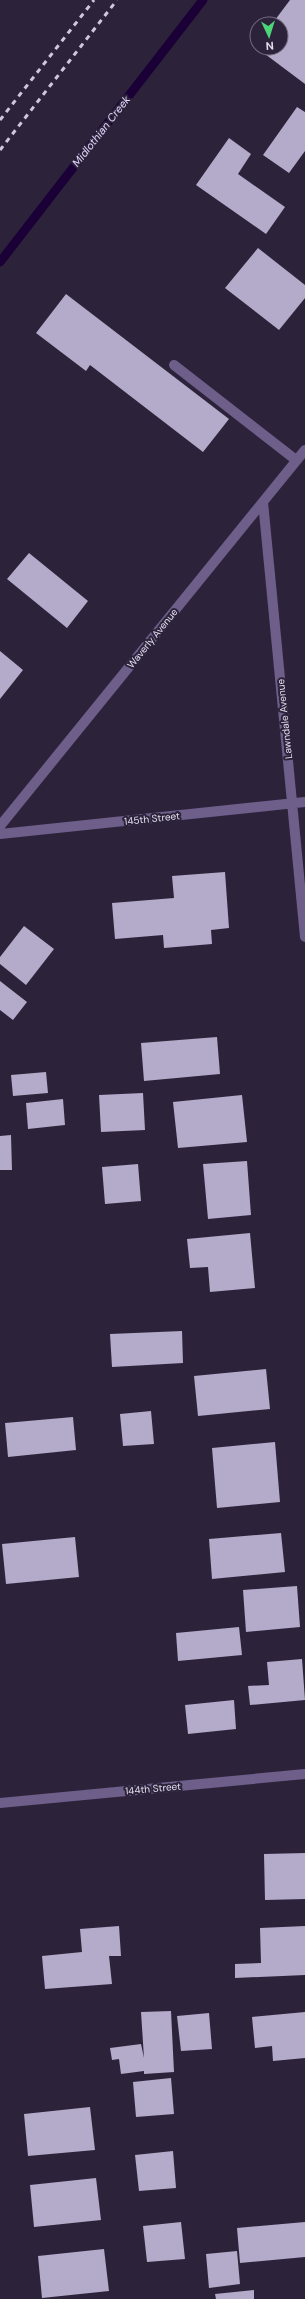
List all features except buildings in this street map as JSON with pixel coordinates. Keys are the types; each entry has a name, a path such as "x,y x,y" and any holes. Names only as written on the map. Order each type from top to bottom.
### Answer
{"street":[{"path":"174,365 296,460"},
{"name":"Waverly Avenue","path":"0,826 305,450"},
{"name":"Lawndale Avenue","path":"262,502 305,937"},
{"name":"145th Street","path":"0,834 305,802"},
{"name":"144th Street","path":"0,1803 305,1774"}],"waterway":[{"name":"Midlothian Creek","path":"0,262 203,0"}],"railway":[{"path":"0,120 94,0"},
{"path":"0,150 117,0"}]}
